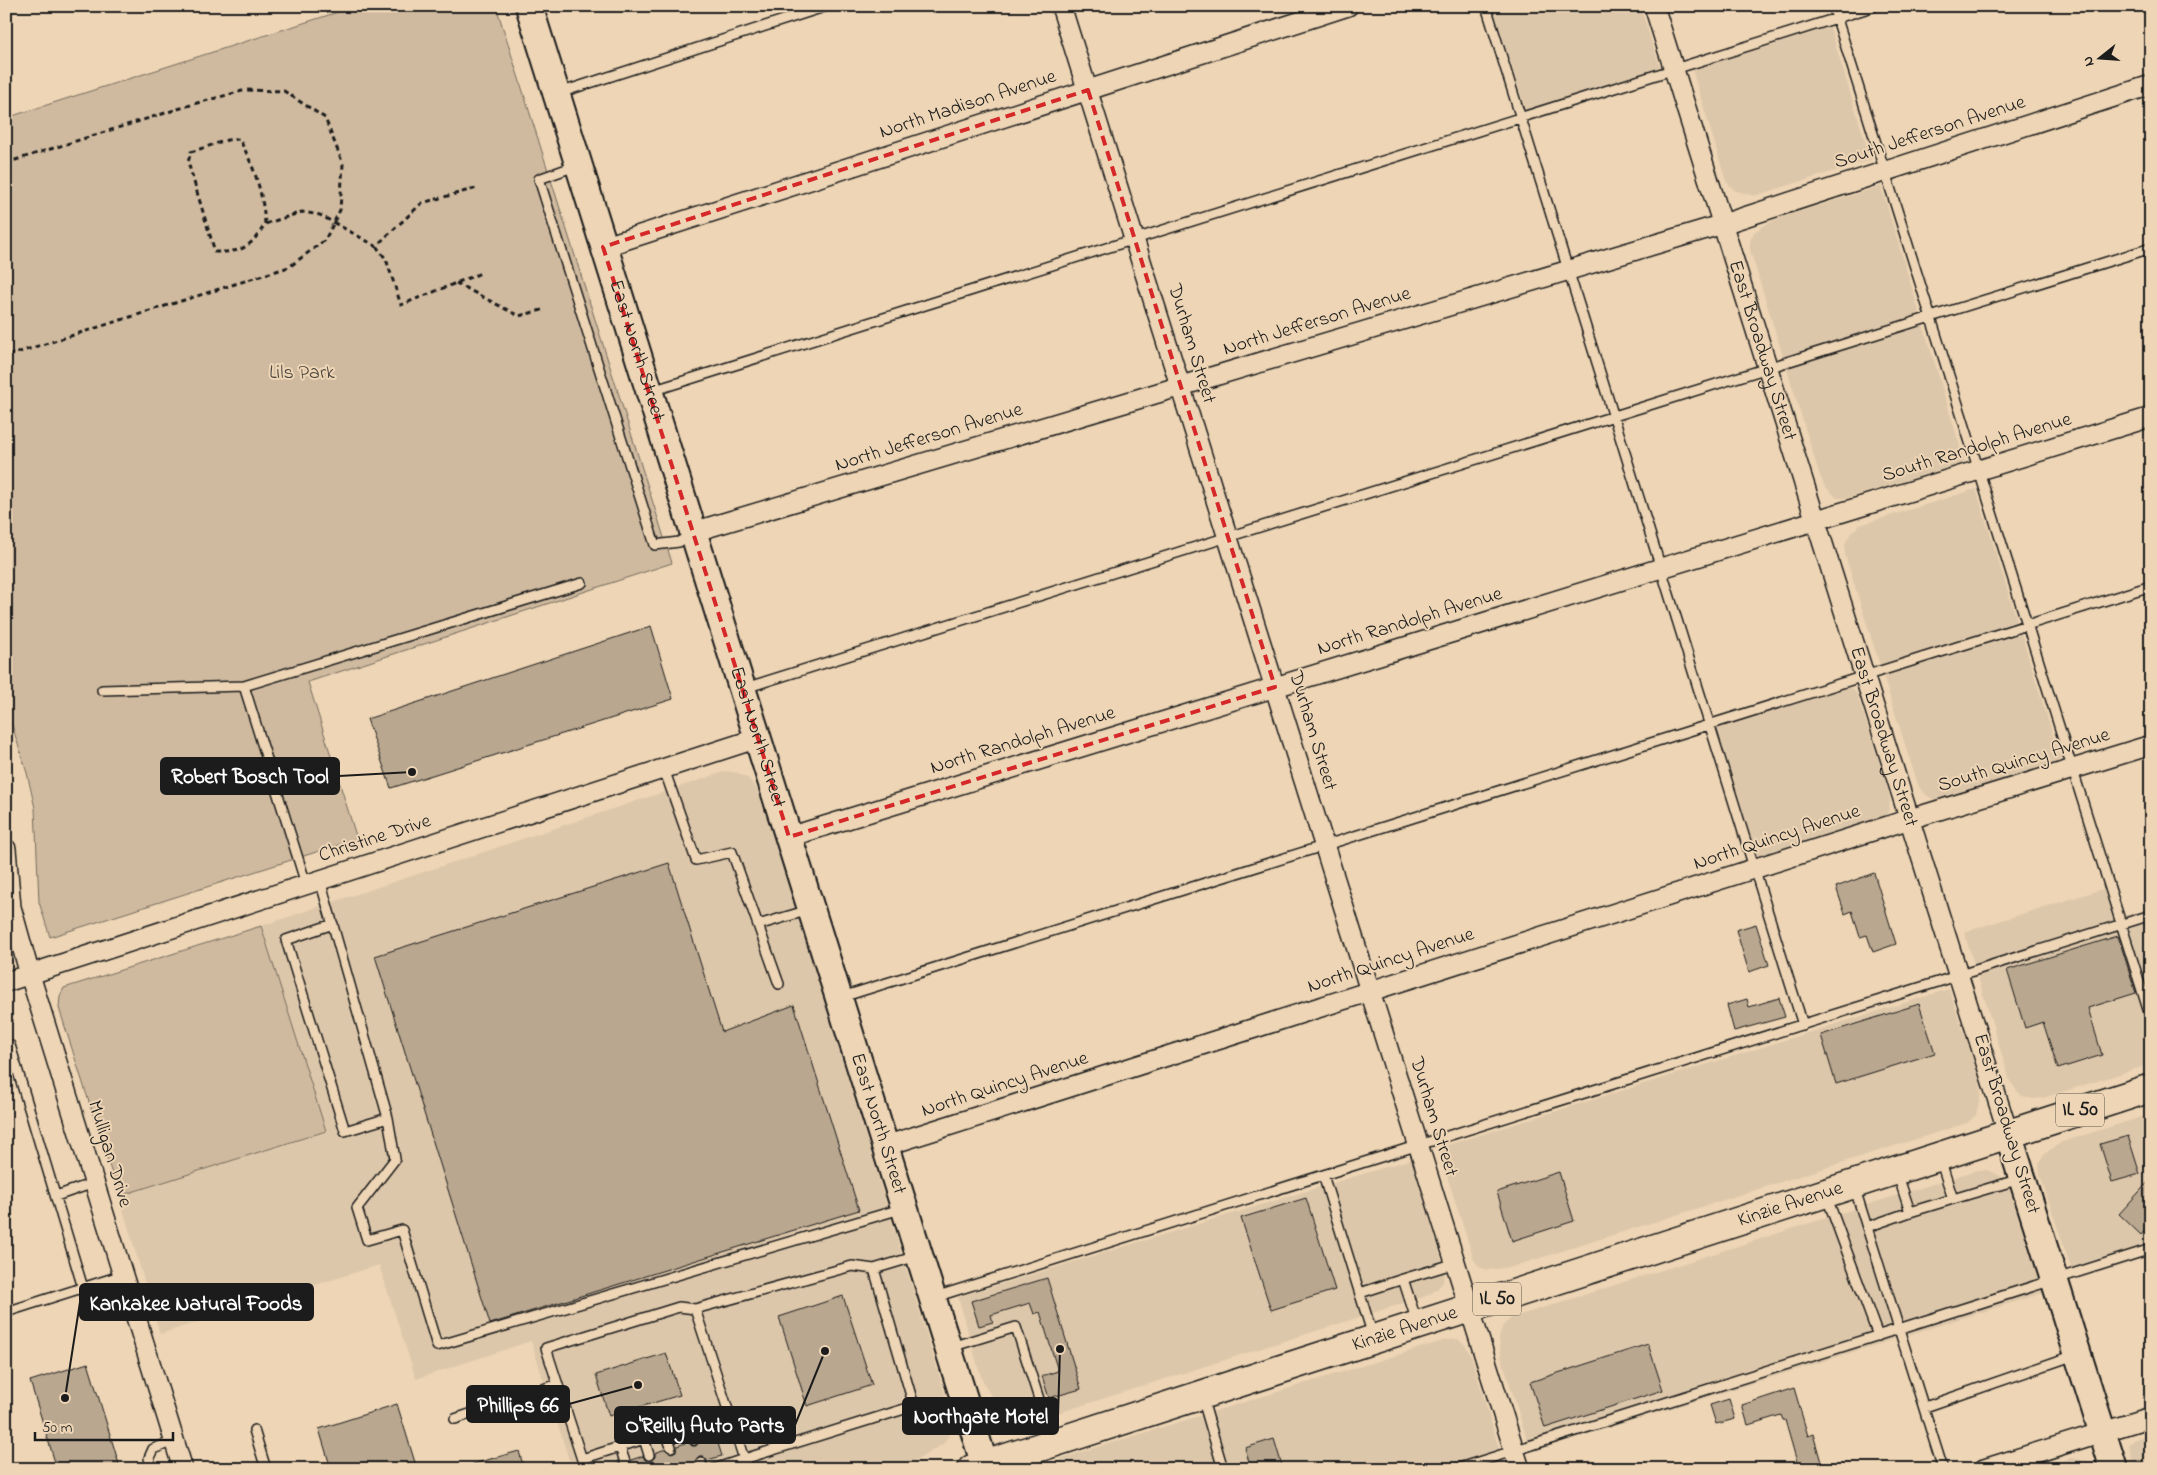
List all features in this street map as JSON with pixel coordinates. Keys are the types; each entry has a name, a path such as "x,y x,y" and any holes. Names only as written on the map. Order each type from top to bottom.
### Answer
{"main road":[{"name":"IL 50","path":"2008,1133 2151,1088"},
{"name":"Kinzie Avenue","path":"981,1467 2008,1133"}],"street":[{"name":"East North Street","path":"529,6 920,1255 981,1467"},
{"name":"Durham Street","path":"1061,6 1520,1469"},
{"name":"North Madison Avenue","path":"603,247 1348,6"},
{"name":"East Broadway Street","path":"1654,6 2114,1469"},
{"name":"South Jefferson Avenue","path":"1723,224 2151,85"},
{"name":"North Jefferson Avenue","path":"693,532 1723,224"},
{"name":"South Randolph Avenue","path":"1816,521 2151,417"},
{"name":"North Randolph Avenue","path":"789,836 1816,521"},
{"name":"Christine Drive","path":"6,982 758,738"},
{"name":"South Quincy Avenue","path":"1910,819 2151,745"},
{"name":"North Quincy Avenue","path":"886,1146 1910,819"},
{"name":"Mulligan Drive","path":"6,849 11,907 30,975 183,1469"},
{"path":"1984,1469 2151,1417"}],"lane":[{"path":"556,94 827,6"},
{"path":"1486,6 1756,868 1803,1025"},
{"path":"1833,6 2151,1019"},
{"path":"649,391 1875,6"},
{"path":"578,165 538,179 655,545 679,542 693,532"},
{"path":"742,689 2151,248"},
{"path":"102,690 244,686 582,583"},
{"path":"839,998 2151,586"},
{"path":"244,686 313,882 333,924 388,1118 395,1159 357,1208 367,1240 402,1230 437,1346 905,1208"},
{"path":"664,769 696,860 732,852 779,984"},
{"path":"758,925 811,910"},
{"path":"933,1298 2151,915"},
{"path":"333,924 286,940 345,1131 388,1118"},
{"path":"6,1043 10,1045 83,1288"},
{"path":"1939,1155 1953,1199"},
{"path":"1896,1169 1910,1212"},
{"path":"1324,1175 1374,1338"},
{"path":"1867,1227 2022,1178"},
{"path":"56,1196 94,1183"},
{"path":"1854,1183 1943,1469"},
{"path":"1825,1192 1878,1336"},
{"path":"1456,1469 2151,1249"},
{"path":"585,1469 546,1348 679,1307 695,1309 852,1266 874,1269 920,1255"},
{"path":"1360,1293 1456,1263"},
{"path":"714,1469 914,1406 874,1269"},
{"path":"6,1312 123,1275"},
{"path":"1403,1279 1418,1324"},
{"path":"695,1309 747,1469"},
{"path":"948,1348 1016,1327 1052,1443"},
{"path":"1925,1407 2078,1354"},
{"path":"454,1419 558,1384"},
{"path":"1201,1394 1223,1469"},
{"path":"582,1459 728,1412"},
{"path":"690,1424 694,1440"},
{"path":"254,1430 266,1469"},
{"path":"666,1432 671,1448"},
{"path":"644,1439 649,1454"},
{"path":"152,1469 149,1458 153,1449 174,1441"},
{"path":"620,1447 625,1462"}],"path":[{"path":"6,163 246,90 284,91 325,118 343,164 340,210 334,223 325,240 289,267 10,355 6,354"},
{"path":"265,224 264,204 254,169 239,139 227,140 191,152 188,162 215,252 234,253 247,246 256,238 265,224 302,212 320,215 376,246 386,259 401,305 481,273"},
{"path":"376,246 422,203 477,188"},
{"path":"455,283 519,316 542,310"}],"highlighted area":[{"path":"1088,90 1275,687 789,837 603,247"}],"shaded area":[{"path":"1492,6 1640,6 1660,67 1526,111"},
{"path":"1830,27 1871,160 1754,196 1734,190 1726,181 1692,69"},
{"path":"1881,186 1965,463 1848,498 1837,498 1824,485 1819,473 1750,250 1750,241 1754,232 1773,220"},
{"path":"1976,489 2062,764 1943,801 1934,800 1919,787 1914,773 1845,555 1845,544 1851,533 1860,525"},
{"path":"1841,688 1852,688 1857,694 1887,785 1890,799 1889,809 1885,817 1877,823 1758,860 1717,727"},
{"path":"727,771 738,773 749,779 763,802 952,1417 951,1432 943,1444 917,1460 886,1469 572,1469 531,1341 416,1379 379,1265 160,1334 119,1196 325,1131 261,926"},
{"path":"2116,885 2125,916 2151,908 2151,1064 2043,1098 2033,1099 2020,1095 2010,1081 1964,932"},
{"path":"1949,989 1980,1081 1981,1093 1976,1115 1967,1123 1512,1267 1489,1270 1481,1268 1474,1260 1438,1148"},
{"path":"2151,1114 2151,1256 2075,1280 2040,1175 2039,1165 2043,1155 2062,1142"},
{"path":"1412,1159 1445,1271 1443,1282 1436,1290 1426,1296 1033,1421 1016,1420 1003,1412 992,1398 982,1380 958,1297"},
{"path":"1977,1170 1987,1170 1999,1175 2008,1185 2043,1293 1531,1452 1501,1356 1499,1339 1502,1327 1511,1318"},
{"path":"1458,1339 1465,1345 1472,1358 1505,1469 1045,1469 1062,1458 1446,1340"},
{"path":"2151,1433 2151,1469 2134,1469 2129,1446 2134,1440"},
{"path":"2071,1458 2088,1461 2097,1469 2036,1469"}],"green space":[{"name":"Lils Park","path":"357,6 496,6 672,563 308,682 357,839 50,937 39,902 35,808 27,773 6,706 6,118"},
{"path":"261,926 326,1131 119,1196 59,1008 60,996 64,988"}],"building":[{"path":"651,626 673,699 391,788 367,719"},
{"path":"669,863 722,1032 794,1005 859,1210 490,1324 375,956"},
{"path":"1874,873 1896,944 1873,952 1867,935 1860,937 1852,911 1845,914 1836,887"},
{"path":"1756,924 1769,965 1749,972 1736,930"},
{"path":"2118,936 2136,993 2088,1008 2102,1055 2058,1069 2043,1022 2025,1028 2007,970"},
{"path":"1779,998 1785,1017 1734,1031 1727,1005 1747,999 1749,1007"},
{"path":"1919,1004 1935,1053 1836,1084 1821,1035"},
{"path":"2128,1136 2140,1174 2112,1182 2100,1144"},
{"path":"1559,1172 1574,1221 1512,1241 1497,1192"},
{"path":"2151,1179 2151,1224 2141,1235 2119,1214"},
{"path":"1306,1198 1335,1290 1271,1310 1241,1218"},
{"path":"1047,1278 1081,1389 1049,1398 1042,1376 1058,1371 1040,1312 1034,1314 1030,1303 991,1315 993,1322 979,1326 971,1301"},
{"path":"843,1296 872,1385 807,1406 779,1317"},
{"path":"1648,1344 1663,1390 1545,1428 1530,1382"},
{"path":"666,1353 680,1395 609,1416 596,1375"},
{"path":"88,1363 119,1464 106,1469 57,1469 30,1381"},
{"path":"1794,1388 1808,1436 1813,1434 1823,1469 1799,1469 1785,1420 1783,1420 1781,1415 1748,1425 1742,1405"},
{"path":"1729,1399 1735,1419 1716,1424 1710,1405"},
{"path":"397,1404 417,1469 331,1469 319,1429"},
{"path":"715,1434 722,1456 707,1460 703,1456 699,1456 695,1464 679,1469 614,1469 614,1465 619,1464 623,1468 627,1468 631,1460 643,1456 645,1460 651,1461 655,1457 655,1453 665,1449 672,1453 676,1451 677,1446 688,1442 692,1446 696,1446 700,1438"},
{"path":"1274,1439 1283,1469 1251,1469 1245,1448"},
{"path":"519,1451 524,1469 474,1469 473,1464"}],"place":[{"name":"Robert Bosch Tool","path":"412,772"},
{"name":"Northgate Motel","path":"1060,1349"},
{"name":"O'Reilly Auto Parts","path":"825,1351"},
{"name":"Phillips 66","path":"638,1385"},
{"name":"Kankakee Natural Foods","path":"65,1398"}]}
